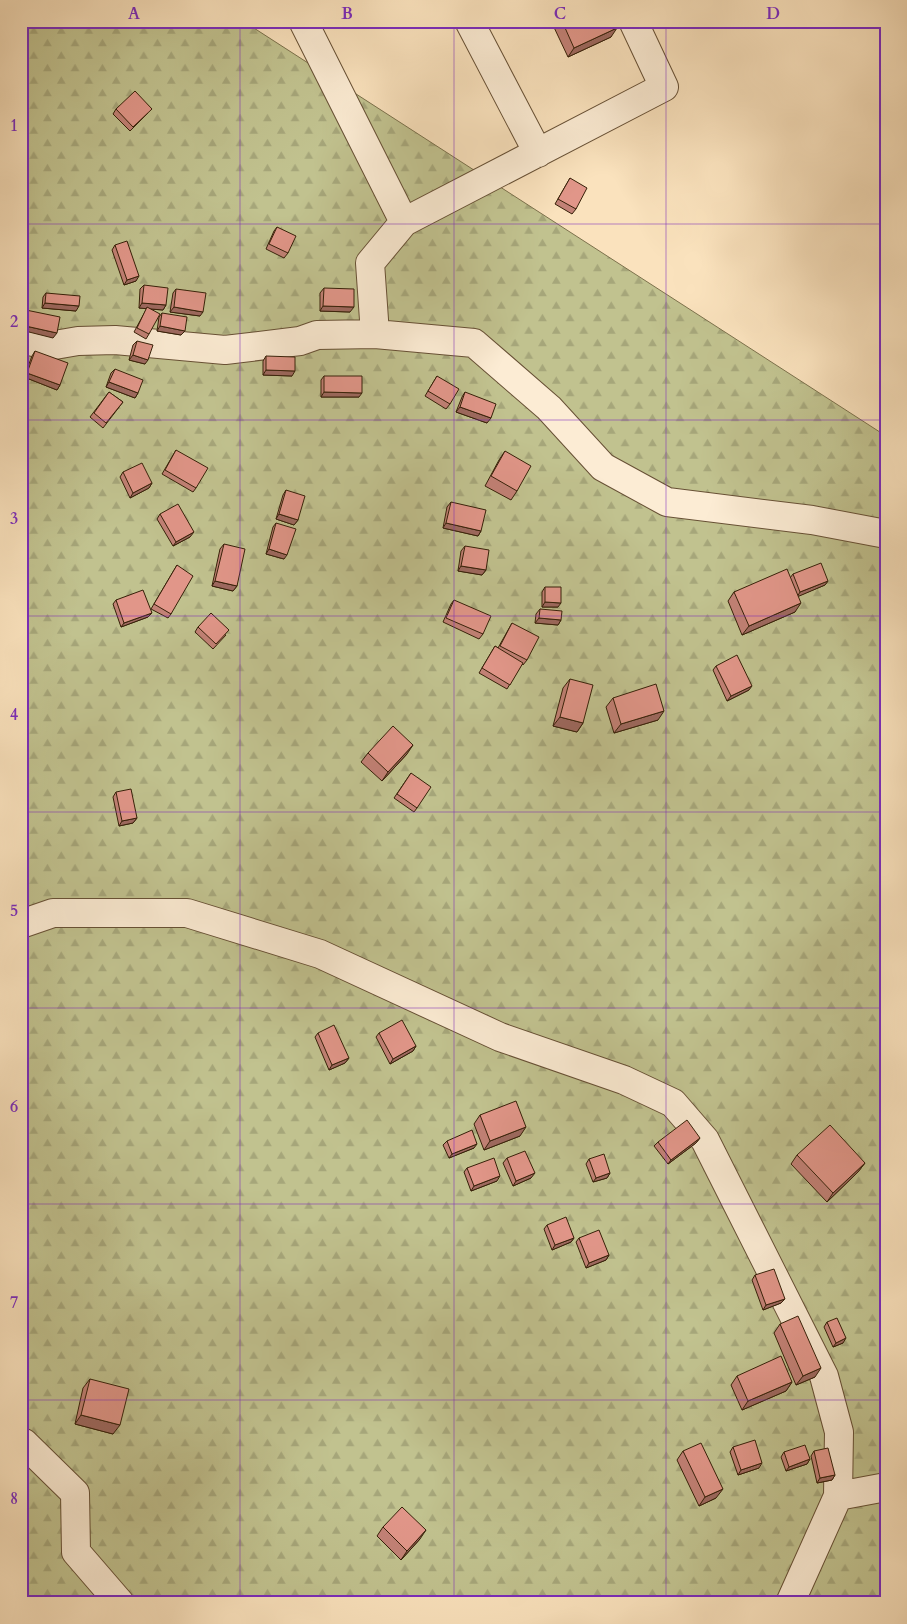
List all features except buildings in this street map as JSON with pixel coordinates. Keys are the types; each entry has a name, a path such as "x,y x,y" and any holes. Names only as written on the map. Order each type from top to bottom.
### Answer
{"street":[{"path":"303,21 404,222"},
{"path":"469,21 538,154"},
{"path":"375,334 370,263 404,222 664,87 633,21"},
{"path":"21,339 49,346 115,340 225,350 300,341 317,334 375,334 474,343 549,408 603,467 667,502 812,520 886,534"},
{"path":"21,924 53,913 187,913 320,954 500,1037 624,1080 673,1103 705,1140 824,1376 839,1432 838,1496 790,1603"},
{"path":"21,1442 75,1493 76,1552 120,1603"},
{"path":"838,1496 886,1487"}],"green space":[{"path":"21,21 243,21 886,436 886,1603 21,1603"}]}
